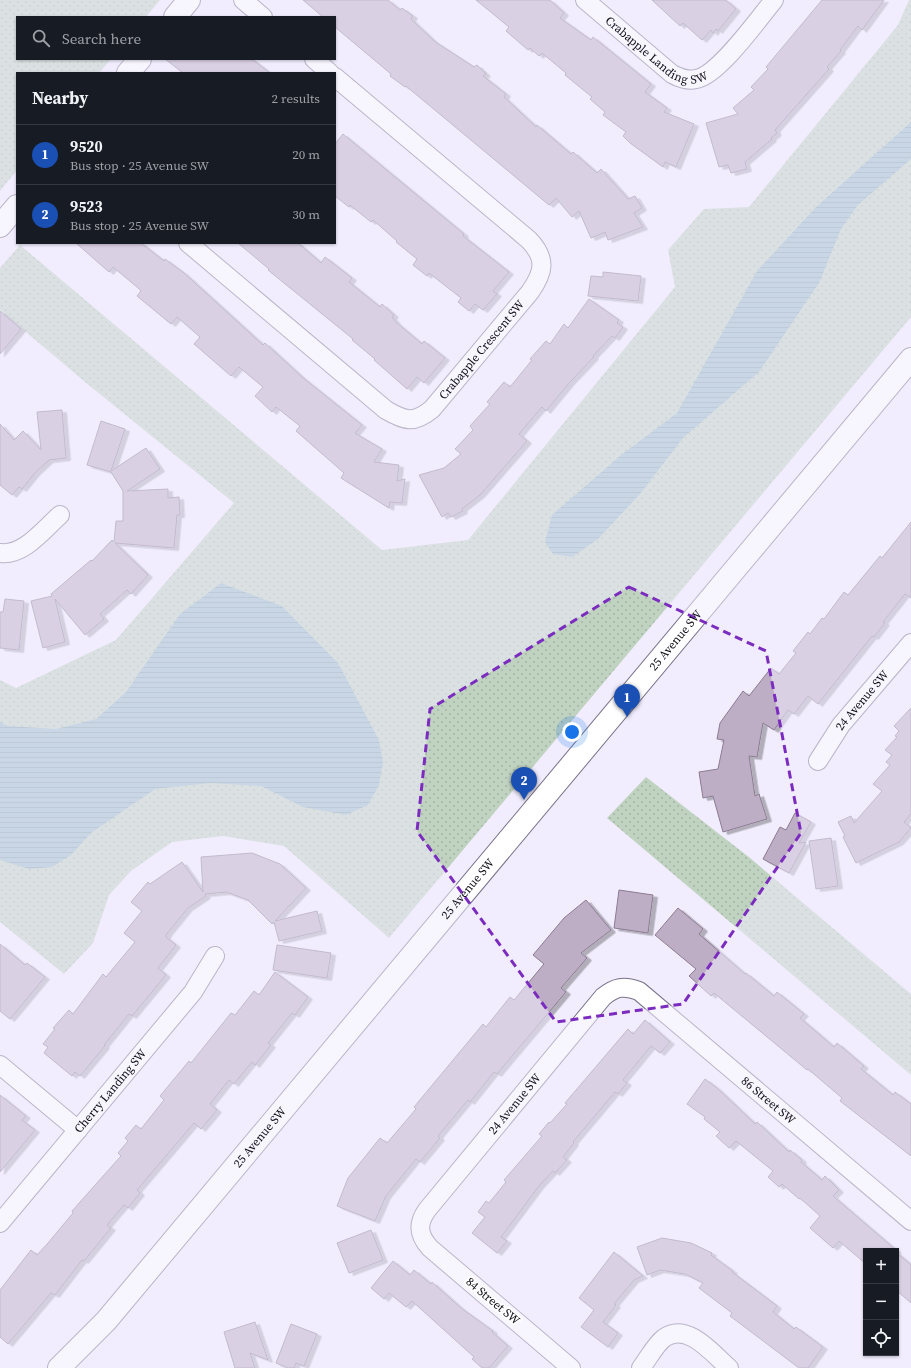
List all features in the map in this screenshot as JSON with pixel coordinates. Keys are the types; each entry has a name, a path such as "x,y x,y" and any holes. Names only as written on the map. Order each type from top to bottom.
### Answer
{"main road":[{"path":"176,16 189,0"},
{"path":"129,72 139,60"},
{"path":"0,226 16,207"},
{"name":"25 Avenue SW","path":"59,1368 106,1321 911,359"},
{"name":"25 Avenue SW","path":"829,456 911,373"},
{"name":"25 Avenue SW","path":"76,1368 106,1321"}],"street":[{"path":"243,0 262,16"},
{"name":"Crabapple Landing SW","path":"585,0 672,74 682,79 697,79 722,63 774,0"},
{"path":"315,60 329,72"},
{"name":"Crabapple Crescent SW","path":"189,244 386,410 403,419 410,420 420,417 432,409 530,292 541,274 542,264 540,254 529,240 336,78"},
{"path":"0,553 14,552 23,547 60,515"},
{"name":"24 Avenue SW","path":"818,761 841,726 911,643"},
{"name":"Cherry Landing SW","path":"0,1222 193,992 215,956"},
{"name":"24 Avenue SW","path":"419,1231 422,1217 427,1210 603,997 616,988 622,987"},
{"name":"86 Street SW","path":"622,987 639,991 911,1221"},
{"path":"0,1065 78,1130"},
{"name":"84 Street SW","path":"419,1231 421,1237 430,1248 571,1368"},
{"path":"641,1368 664,1338 677,1332 686,1333 694,1338 729,1368"}],"highlighted area":[{"path":"629,587 766,651 801,833 683,1004 556,1022 417,831 430,709"}],"green space":[{"path":"0,0 160,0 147,16 16,16 16,60 110,60 100,72 16,72 16,171 0,191"},
{"path":"909,0 911,0 911,317 389,938 284,846 223,836 172,842 131,871 109,895 93,943 64,974 0,922 0,680 16,688 116,640 234,503 85,382 0,310 0,268 20,245 382,550 468,540 675,287 668,250 704,209 749,207 898,25"},
{"path":"646,777 750,858 911,994 911,1075 607,818"}],"water":[{"path":"911,122 911,159 858,205 841,229 819,283 759,372 683,438 640,494 598,539 572,557 553,554 545,542 552,515 621,455 677,413 757,271 815,208"},
{"path":"221,583 282,606 338,663 379,740 383,762 379,785 368,805 346,815 303,807 261,786 210,783 155,789 91,833 71,855 52,867 29,869 0,860 0,722 8,726 56,729 96,719 126,692 180,614"}],"building":[{"path":"303,0 388,0 400,10 402,8 413,16 411,19 434,41 474,67 477,65 486,74 483,76 506,94 504,97 536,127 537,125 571,154 573,152 597,173 601,169 628,199 635,196 642,208 634,213 643,227 608,240 605,232 591,238 579,211 572,217 556,198 549,205 406,86 405,87 390,76 391,74 336,28 336,16 322,16"},
{"path":"476,0 550,0 564,13 560,18 591,40 593,37 651,84 645,92 667,108 664,112 694,124 676,167 665,162 663,167 630,143 623,136 626,132 603,115 605,112 590,99 592,97 565,75 566,73 542,53 539,56 530,48 528,50 506,31 509,27"},
{"path":"652,0 726,0 736,9 718,31 716,29 713,33 711,30 702,40 683,23 680,26"},
{"path":"822,0 884,0 862,30 858,26 840,50 841,51 827,67 829,69 775,130 777,133 771,138 772,139 745,162 747,169 731,173 728,165 719,167 706,123 738,114 733,108 754,90 751,87 768,69 766,67"},
{"path":"166,60 253,60 269,72 182,72"},
{"path":"343,134 464,234 463,236 509,272 493,291 497,294 483,310 475,304 469,311 458,302 461,298 429,273 427,276 413,265 417,259 396,242 397,241 373,220 371,222 350,205 349,207 336,197 336,143"},
{"path":"77,244 142,244 164,261 165,259 184,273 263,345 265,343 302,377 362,425 355,433 382,449 374,462 399,465 397,481 405,479 402,503 390,502 389,508 341,478 344,473 296,431 300,426 276,407 272,412 255,396 263,387 239,367 231,376 194,344 200,337 177,317 171,324 137,296 141,291 137,287 113,267 109,272"},
{"path":"239,244 299,244 321,263 325,257 352,278 349,282 380,307 382,304 394,315 392,317 397,323 422,344 424,341 445,358 424,383 417,377 407,389 352,340 353,339 268,270 269,269"},
{"path":"603,272 641,276 638,301 588,296 591,276 603,277"},
{"path":"589,299 619,320 617,323 623,327 615,338 612,336 593,356 594,357 570,382 546,411 542,407 519,434 527,441 480,495 462,509 463,511 451,517 448,513 442,517 419,475 444,468 461,454 455,449 473,430 470,426 490,404 487,402 504,382 510,387 532,360 530,359 546,341 550,344 564,324 568,328"},
{"path":"0,311 21,329 0,354"},
{"path":"62,410 66,458 49,460 35,473 22,489 19,487 12,495 0,485 0,424 14,440 23,431 41,450 37,412"},
{"path":"101,421 125,429 111,471 146,448 160,469 127,491 168,489 168,498 179,497 180,515 177,515 174,548 115,543 148,575 131,594 127,590 100,614 104,619 85,635 55,599 65,642 43,648 31,601 52,596 51,594 91,560 92,561 112,540 114,542 116,521 123,521 123,491 111,472 87,465"},
{"path":"911,522 911,598 905,594 883,622 885,623 874,637 872,636 818,704 808,696 794,714 788,710 774,730 763,723 757,757 749,756 755,796 759,794 767,819 723,832 713,796 703,798 699,772 718,769 724,740 717,739 720,723 743,691 749,696 771,668 779,674 796,653 793,651 808,632 810,634 822,618 824,619 844,592 848,595 880,556 882,558"},
{"path":"5,599 24,601 19,650 0,648 0,612 3,612"},
{"path":"911,708 911,814 904,822 911,828 899,842 856,863 843,837 845,836 838,822 851,816 854,823 882,791 873,784 890,765 886,762 892,755 885,750 897,737 895,736 899,731 894,726"},
{"path":"795,813 811,822 799,843 806,842 789,873 763,859 780,827 786,830"},
{"path":"831,838 838,886 816,889 809,841"},
{"path":"252,853 280,864 306,888 275,921 317,911 322,931 279,941 274,922 272,924 248,900 226,892 205,894 206,896 188,908 166,935 166,937 176,945 158,968 166,975 132,1016 129,1014 80,1076 75,1072 72,1076 44,1053 48,1047 43,1044 55,1029 53,1028 69,1010 73,1014 103,974 106,977 135,942 124,933 142,911 131,902 148,882 150,884 182,862 203,892 201,857"},
{"path":"619,890 653,895 648,933 614,928"},
{"path":"586,900 611,930 581,953 587,958 561,988 566,992 497,1074 494,1072 470,1102 468,1100 438,1136 440,1138 420,1162 416,1159 386,1196 375,1221 337,1206 348,1178 380,1138 387,1143 416,1109 414,1107 483,1024 486,1027 510,997 514,1000 544,964 533,955 564,918"},
{"path":"678,908 703,929 699,934 745,974 746,973 774,996 777,992 804,1014 800,1018 834,1047 837,1043 864,1066 861,1069 893,1095 895,1092 911,1104 911,1156 840,1101 842,1098 808,1069 807,1070 714,993 711,996 689,976 696,969 655,935"},
{"path":"0,944 25,965 27,963 45,977 10,1019 0,1011"},
{"path":"277,945 331,953 327,978 273,970"},
{"path":"275,972 308,997 295,1015 292,1013 268,1043 271,1045 255,1065 252,1062 234,1084 229,1080 210,1104 217,1110 201,1129 194,1123 137,1190 140,1193 128,1208 124,1205 107,1225 111,1228 84,1261 82,1260 55,1295 51,1293 8,1344 0,1337 0,1290 31,1250 37,1255 48,1243 73,1213 72,1211 121,1156 118,1153 128,1141 125,1138 136,1125 141,1129 164,1100 160,1096 189,1061 191,1063 231,1013 235,1015 254,991 259,995"},
{"path":"645,1020 670,1042 660,1053 651,1046 623,1080 627,1083 618,1094 615,1092 573,1142 574,1143 563,1157 567,1160 555,1173 553,1171 539,1186 501,1237 507,1241 497,1253 472,1233 485,1217 478,1212 486,1201 489,1203 506,1182 504,1180 542,1136 539,1134 567,1104 565,1103 628,1029 633,1034"},
{"path":"705,1079 717,1088 755,1124 757,1122 789,1152 790,1150 802,1160 801,1162 822,1180 825,1176 839,1190 833,1196 894,1248 863,1248 863,1261 839,1241 833,1248 810,1228 820,1216 782,1184 779,1187 768,1177 773,1171 736,1141 729,1148 716,1136 720,1132 704,1119 705,1117 687,1104"},
{"path":"0,1095 26,1116 22,1120 35,1130 0,1172"},
{"path":"371,1230 383,1260 349,1273 337,1243"},
{"path":"662,1238 691,1243 712,1253 711,1255 777,1306 773,1312 794,1329 796,1327 823,1347 808,1368 799,1368 730,1316 732,1313 699,1288 703,1283 685,1274 660,1270 647,1275 637,1247"},
{"path":"614,1252 643,1276 634,1280 614,1304 616,1305 603,1322 618,1333 608,1347 581,1327 594,1310 579,1298"},
{"path":"899,1255 911,1265 911,1303 899,1293"},
{"path":"393,1261 410,1275 414,1270 431,1284 432,1282 461,1308 493,1331 492,1332 508,1346 489,1368 482,1368 472,1359 474,1357 412,1301 406,1307 389,1293 384,1299 371,1288"},
{"path":"255,1322 268,1360 250,1353 255,1368 235,1368 224,1332"},
{"path":"291,1324 317,1334 304,1366 296,1363 294,1368 288,1368 276,1363"}],"place":[{"name":"9520","path":"627,717"},
{"name":"9523","path":"524,800"}]}
